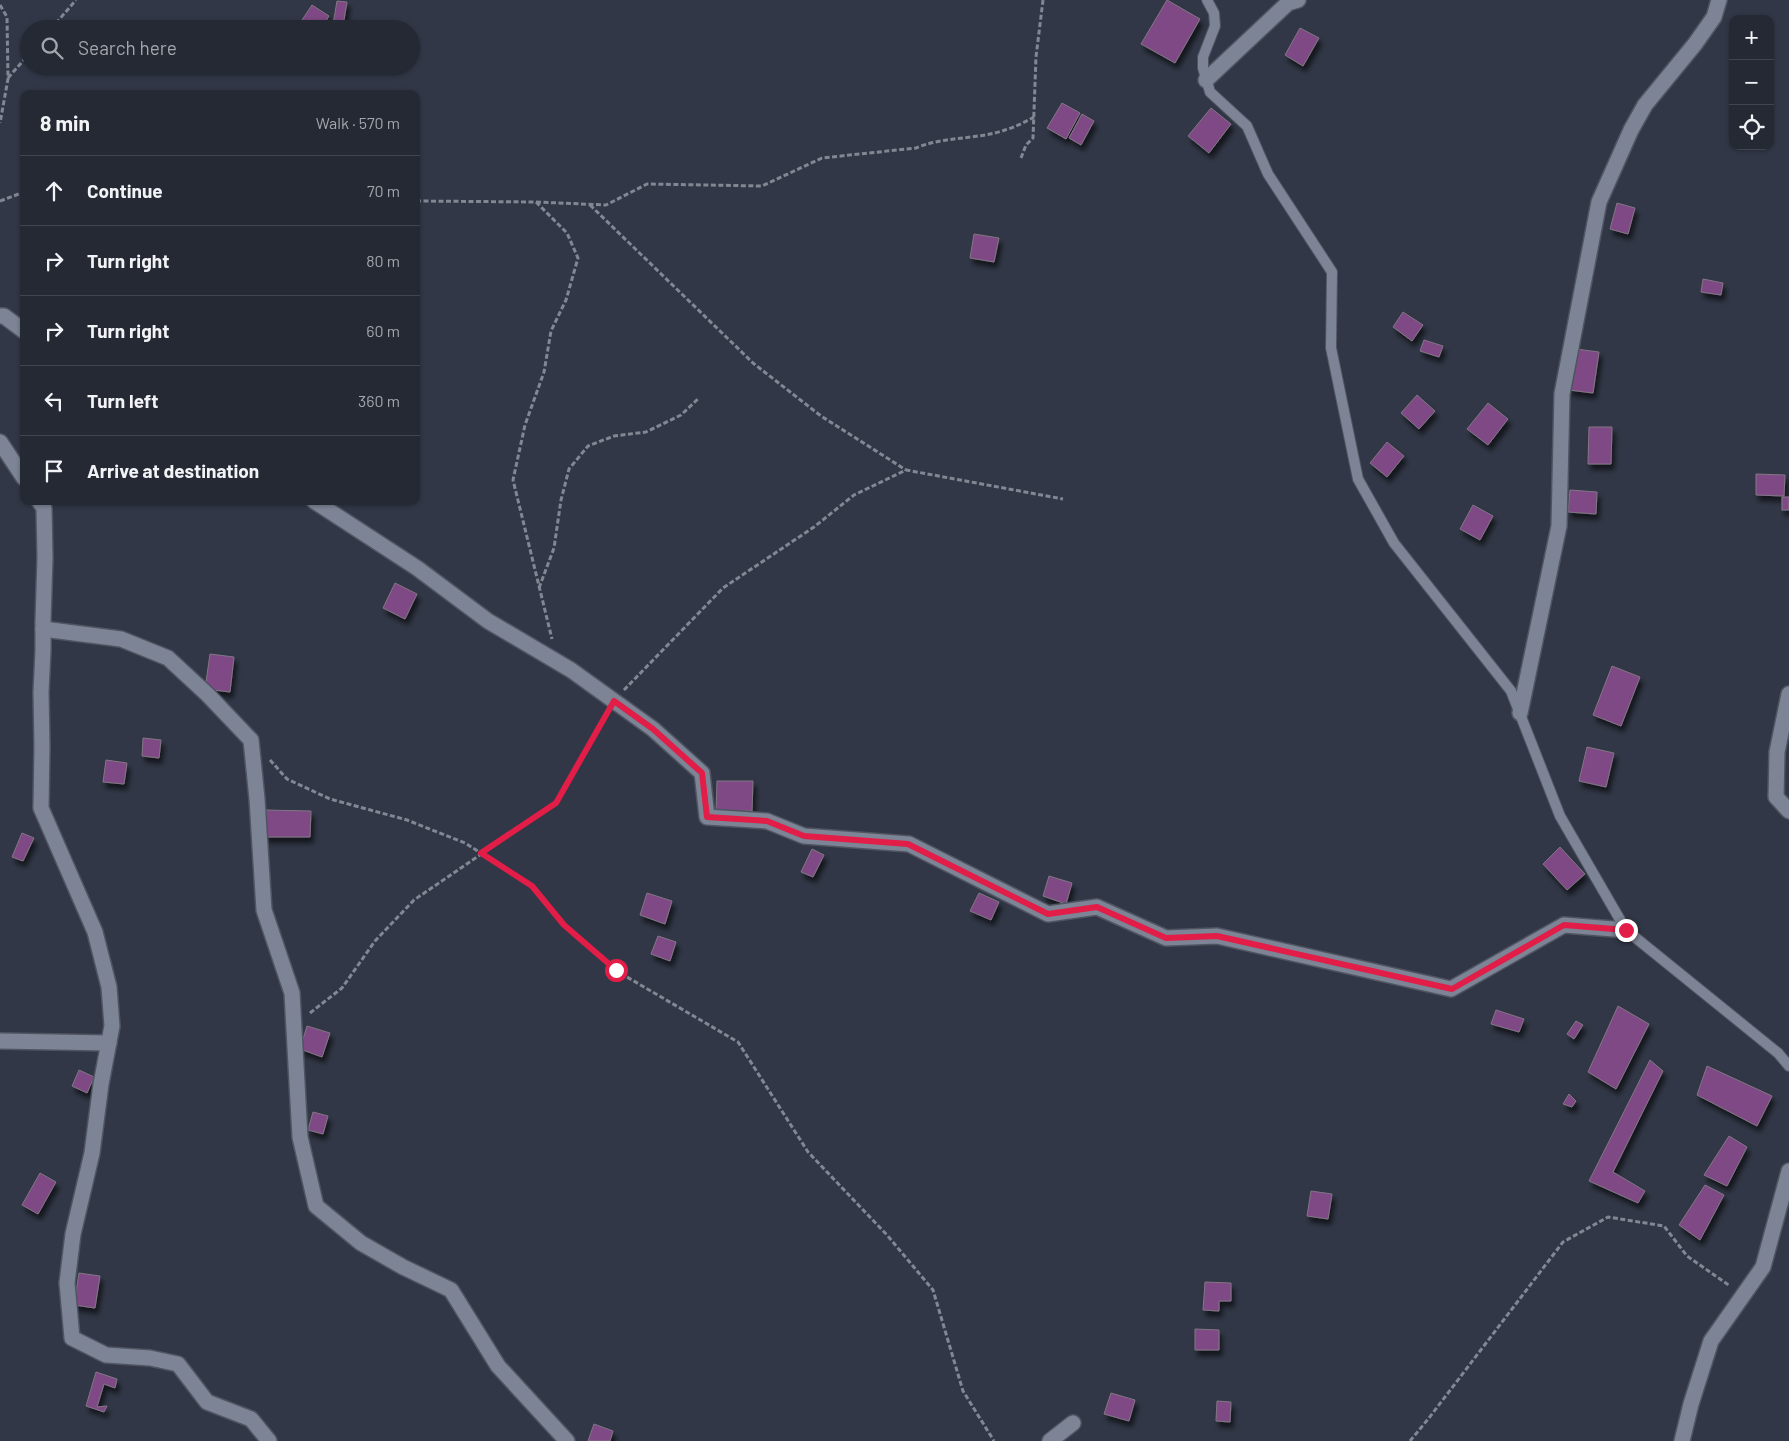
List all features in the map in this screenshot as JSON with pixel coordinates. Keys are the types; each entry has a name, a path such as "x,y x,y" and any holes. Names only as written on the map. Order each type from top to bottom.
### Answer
{"street":[{"path":"1206,80 1288,3 1298,0"},
{"path":"1520,713 1559,526 1562,394 1599,202 1645,105 1695,44 1714,17 1719,0"},
{"path":"0,316 4,316 20,328"},
{"path":"0,442 20,472"},
{"path":"42,505 44,508 45,541 41,692 41,808 95,932 109,987 112,1026 92,1153 73,1234 67,1282 72,1338 106,1355 150,1358 178,1364 207,1402 251,1419 269,1441"},
{"path":"320,505 417,568 488,621 558,662 653,729 702,773 707,817 767,821 804,836 908,844 1048,914 1097,907 1166,938 1217,936 1452,989 1564,925 1626,930"},
{"path":"43,629 121,639 168,658 208,695 251,740 264,910 292,993 300,1137 316,1206 361,1243 403,1267 451,1290 498,1366 567,1441"},
{"path":"1789,694 1777,752 1776,797 1789,811"},
{"path":"0,1041 109,1043"},
{"path":"1682,1441 1711,1342 1763,1267 1789,1171"},
{"path":"1050,1441 1073,1424"}],"lane":[{"path":"1207,0 1214,13 1215,26 1203,57 1203,68 1210,92 1247,126 1268,174 1332,272 1331,348 1358,479 1394,543 1511,691 1560,816 1626,930 1778,1053 1789,1066"}],"path":[{"path":"59,20 76,0"},
{"path":"1021,158 1026,145 1033,138 1036,58 1043,0"},
{"path":"0,5 7,17 8,79 0,123"},
{"path":"8,79 20,65"},
{"path":"420,201 536,202 606,205 647,184 762,186 822,158 916,148 929,142 1005,131 1034,117"},
{"path":"0,201 20,194"},
{"path":"536,202 567,233 578,258 566,300 551,331 544,372 525,425 513,480 558,662"},
{"path":"589,204 753,363 821,416 906,470 1063,499"},
{"path":"539,589 554,548 561,500 569,469 588,446 614,436 646,432 681,415 699,398"},
{"path":"293,1026 342,988 375,941 414,900 556,803 614,701 723,588 814,527 854,495 906,470"},
{"path":"269,759 287,779 330,799 406,820 464,843 481,853 532,886 564,925 616,970 738,1042 808,1152 887,1235 934,1290 963,1391 994,1441"},
{"path":"1410,1441 1563,1242 1608,1216 1664,1226 1688,1256 1743,1295"}],"building":[{"path":"1167,0 1200,19 1175,63 1141,44"},
{"path":"337,1 347,2 344,20 334,20"},
{"path":"312,5 329,16 327,20 302,20"},
{"path":"1300,28 1319,38 1303,66 1285,55"},
{"path":"1062,103 1080,113 1066,139 1047,128"},
{"path":"1211,108 1231,124 1209,153 1188,136"},
{"path":"1082,114 1094,121 1081,145 1069,138"},
{"path":"1617,203 1635,208 1628,234 1610,229"},
{"path":"974,234 999,238 994,262 970,258"},
{"path":"1703,279 1723,283 1721,295 1701,292"},
{"path":"1403,312 1423,325 1412,341 1393,327"},
{"path":"1424,340 1443,346 1439,357 1420,351"},
{"path":"1576,349 1599,352 1593,393 1569,390"},
{"path":"1417,395 1435,411 1419,429 1401,413"},
{"path":"1488,403 1508,419 1488,445 1467,429"},
{"path":"1589,427 1612,427 1611,464 1588,464"},
{"path":"1387,442 1404,456 1387,477 1370,463"},
{"path":"1756,474 1785,475 1784,496 1756,495"},
{"path":"1570,490 1597,492 1596,514 1568,512"},
{"path":"1782,497 1789,497 1789,510 1782,510"},
{"path":"1473,505 1493,516 1480,540 1460,529"},
{"path":"395,583 417,594 405,619 383,608"},
{"path":"210,654 234,657 230,692 205,689"},
{"path":"1612,666 1640,677 1621,726 1593,715"},
{"path":"143,738 161,740 159,758 142,756"},
{"path":"1587,747 1614,753 1606,787 1579,781"},
{"path":"106,760 127,763 124,784 103,782"},
{"path":"717,781 753,781 752,811 716,811"},
{"path":"265,810 311,811 310,837 265,837"},
{"path":"22,833 34,838 23,861 12,857"},
{"path":"1560,847 1585,874 1567,890 1543,864"},
{"path":"812,849 824,855 813,877 801,872"},
{"path":"1049,876 1072,883 1066,904 1043,896"},
{"path":"647,893 672,901 665,924 640,915"},
{"path":"979,893 999,902 991,920 970,911"},
{"path":"658,936 676,942 670,961 651,954"},
{"path":"1618,1006 1649,1024 1616,1089 1588,1072"},
{"path":"1496,1010 1524,1019 1519,1032 1491,1024"},
{"path":"1576,1021 1583,1025 1574,1039 1567,1034"},
{"path":"307,1026 330,1033 322,1057 300,1049"},
{"path":"1650,1060 1663,1071 1613,1172 1645,1191 1638,1203 1589,1181"},
{"path":"1707,1066 1772,1096 1757,1126 1697,1095"},
{"path":"79,1070 94,1077 87,1093 72,1086"},
{"path":"1569,1094 1576,1101 1572,1107 1563,1104"},
{"path":"313,1112 328,1116 323,1134 308,1130"},
{"path":"1729,1136 1747,1147 1727,1186 1704,1175"},
{"path":"40,1173 56,1182 38,1214 22,1205"},
{"path":"1705,1185 1724,1195 1700,1240 1679,1225"},
{"path":"1311,1191 1332,1194 1328,1219 1307,1216"},
{"path":"79,1273 100,1276 95,1308 74,1305"},
{"path":"1205,1282 1231,1283 1231,1301 1219,1301 1219,1311 1203,1310"},
{"path":"1195,1329 1219,1330 1219,1350 1195,1350"},
{"path":"96,1372 117,1379 115,1388 104,1384 97,1407 107,1406 104,1412 86,1406"},
{"path":"1111,1393 1135,1400 1129,1421 1104,1414"},
{"path":"1217,1401 1231,1402 1230,1422 1216,1421"},
{"path":"594,1424 613,1431 610,1441 588,1441"}],"route":[{"path":"616,970 564,925 532,886 481,853 556,803 614,701 653,729 702,773 707,817 767,821 804,836 908,844 1048,914 1097,907 1166,938 1217,936 1452,989 1564,925 1626,930"}]}
